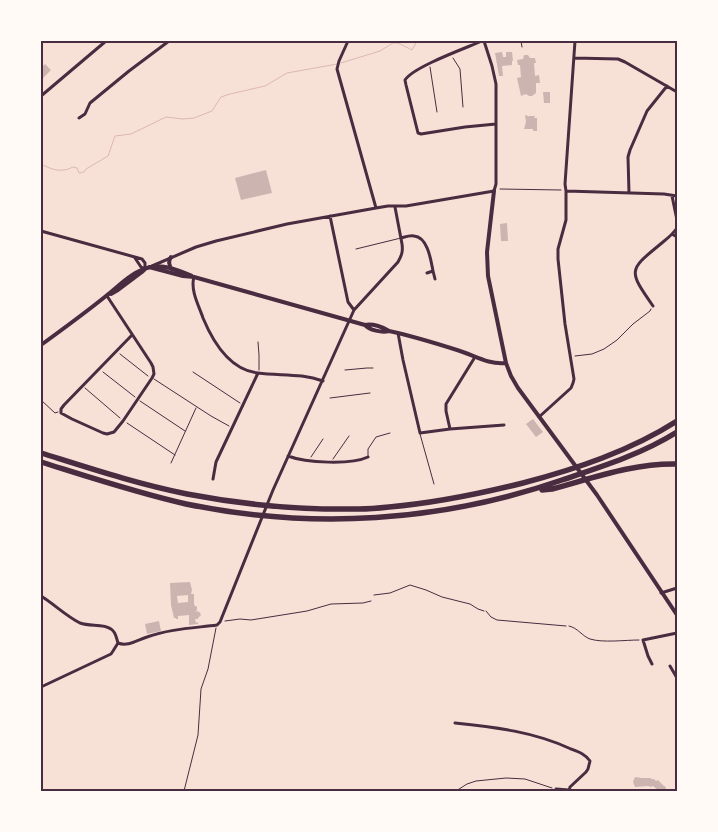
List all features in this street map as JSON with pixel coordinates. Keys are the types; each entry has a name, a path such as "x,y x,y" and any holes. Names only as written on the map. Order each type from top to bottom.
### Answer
{"highway":[{"path":"41,453 120,477 187,494 246,504 310,509 361,509 412,505 452,499 504,488 570,470 626,448 677,422"},
{"path":"41,462 118,486 185,503 244,513 308,519 363,519 411,515 491,501 530,491 552,489 635,454 677,432"},
{"path":"576,479 596,477 632,467 677,464"}],"street":[{"path":"41,96 106,41"},
{"path":"79,118 85,114 90,103 169,41"},
{"path":"348,41 337,67 376,208"},
{"path":"496,124 465,126 418,133 405,80 412,73 483,41 496,84 496,124 496,179 487,252 488,276 506,363 518,388 597,496 677,615"},
{"path":"538,417 571,388 574,378 565,324 558,249 566,220 565,175 575,41"},
{"path":"574,58 618,59 677,92"},
{"path":"629,193 628,157 630,150 647,111 667,86"},
{"path":"41,345 136,272 196,247 287,224 388,206 406,206 494,191"},
{"path":"566,191 677,196"},
{"path":"672,196 677,220"},
{"path":"118,642 124,645 148,636 218,623 288,456 354,310 402,256 403,249 395,207"},
{"path":"330,216 348,302 354,310"},
{"path":"653,306 636,279 636,267 641,260 677,228"},
{"path":"41,231 134,257 141,266 147,268 194,277 350,320 365,325 367,328 398,333 460,351 495,364 506,363"},
{"path":"672,234 677,238"},
{"path":"401,238 415,236 420,239 429,251 435,279"},
{"path":"171,257 170,264 172,269"},
{"path":"147,268 160,266 184,272 194,277"},
{"path":"427,273 433,271"},
{"path":"194,277 193,287 201,312 209,331 227,358 246,370 258,373 307,376 322,381"},
{"path":"107,296 151,363 154,374 114,432 107,434 64,414 61,411 64,405 132,335"},
{"path":"398,333 420,433 450,428 504,425"},
{"path":"450,428 446,404 475,357"},
{"path":"213,478 216,462 258,373"},
{"path":"288,456 297,460 331,462 360,461 368,458"},
{"path":"661,593 677,588"},
{"path":"41,596 80,623 108,627 113,630 118,642 114,651 110,654 41,687"},
{"path":"652,664 643,640 677,633"},
{"path":"670,666 677,678"},
{"path":"455,723 532,734 584,754 590,762 588,769 569,790 556,789"}],"lane":[{"path":"356,249 401,238"},
{"path":"368,458 368,449 376,437 390,433"},
{"path":"420,433 434,484"},
{"path":"486,611 496,620 566,626"}],"path":[{"path":"521,41 522,47"},
{"path":"454,61 460,69 463,107"},
{"path":"430,64 438,112"},
{"path":"494,191 500,189 566,191"},
{"path":"574,356 592,354 604,349 650,312 653,306"},
{"path":"258,342 260,364 258,373"},
{"path":"117,350 151,378 232,428"},
{"path":"345,370 373,368"},
{"path":"99,369 138,399 186,430"},
{"path":"193,372 243,405"},
{"path":"82,386 123,421 174,454"},
{"path":"330,398 370,393"},
{"path":"41,400 55,413 61,411"},
{"path":"171,463 196,407"},
{"path":"331,462 349,436"},
{"path":"308,461 323,438"},
{"path":"374,595 390,593 410,585 442,598 470,604 486,611"},
{"path":"184,791 198,735 201,689 208,669 218,623 307,611 331,604 371,601"},
{"path":"566,626 575,627 591,639 616,641 643,640"},
{"path":"456,791 476,781 506,778 525,779 556,789"}],"building":[{"path":"502,52 503,57 506,57 506,52 512,52 513,61 512,65 502,66 503,76 499,76 495,53"},
{"path":"524,55 535,58 535,76 539,75 540,83 536,83 536,93 532,96 526,94 521,96 517,78 521,77 520,65 518,65 517,60 523,59"},
{"path":"45,64 51,70 41,80 41,68"},
{"path":"543,92 550,92 550,103 544,103"},
{"path":"525,115 537,118 537,131 524,129"},
{"path":"266,170 272,193 241,200 235,178"},
{"path":"507,223 508,241 501,241 500,224"},
{"path":"533,419 543,432 536,437 526,424"},
{"path":"190,582 191,594 194,594 194,605 197,607 195,612 198,611 201,615 198,619 195,619 198,624 189,625 189,615 178,616 178,619 174,618 171,605 170,583","holes":["188,595 188,602 178,603 177,596"]},
{"path":"159,621 161,631 147,634 145,624"},
{"path":"635,777 658,780 668,791 659,791 653,786 635,787 633,782"}],"waterway":[{"path":"341,63 380,51 393,43 398,43 412,50 417,41"},
{"path":"41,164 57,170 73,167 77,168 79,173 84,172 108,156 115,136 131,134 166,117 194,118 212,111 221,97 265,86 287,73 337,64"}]}
